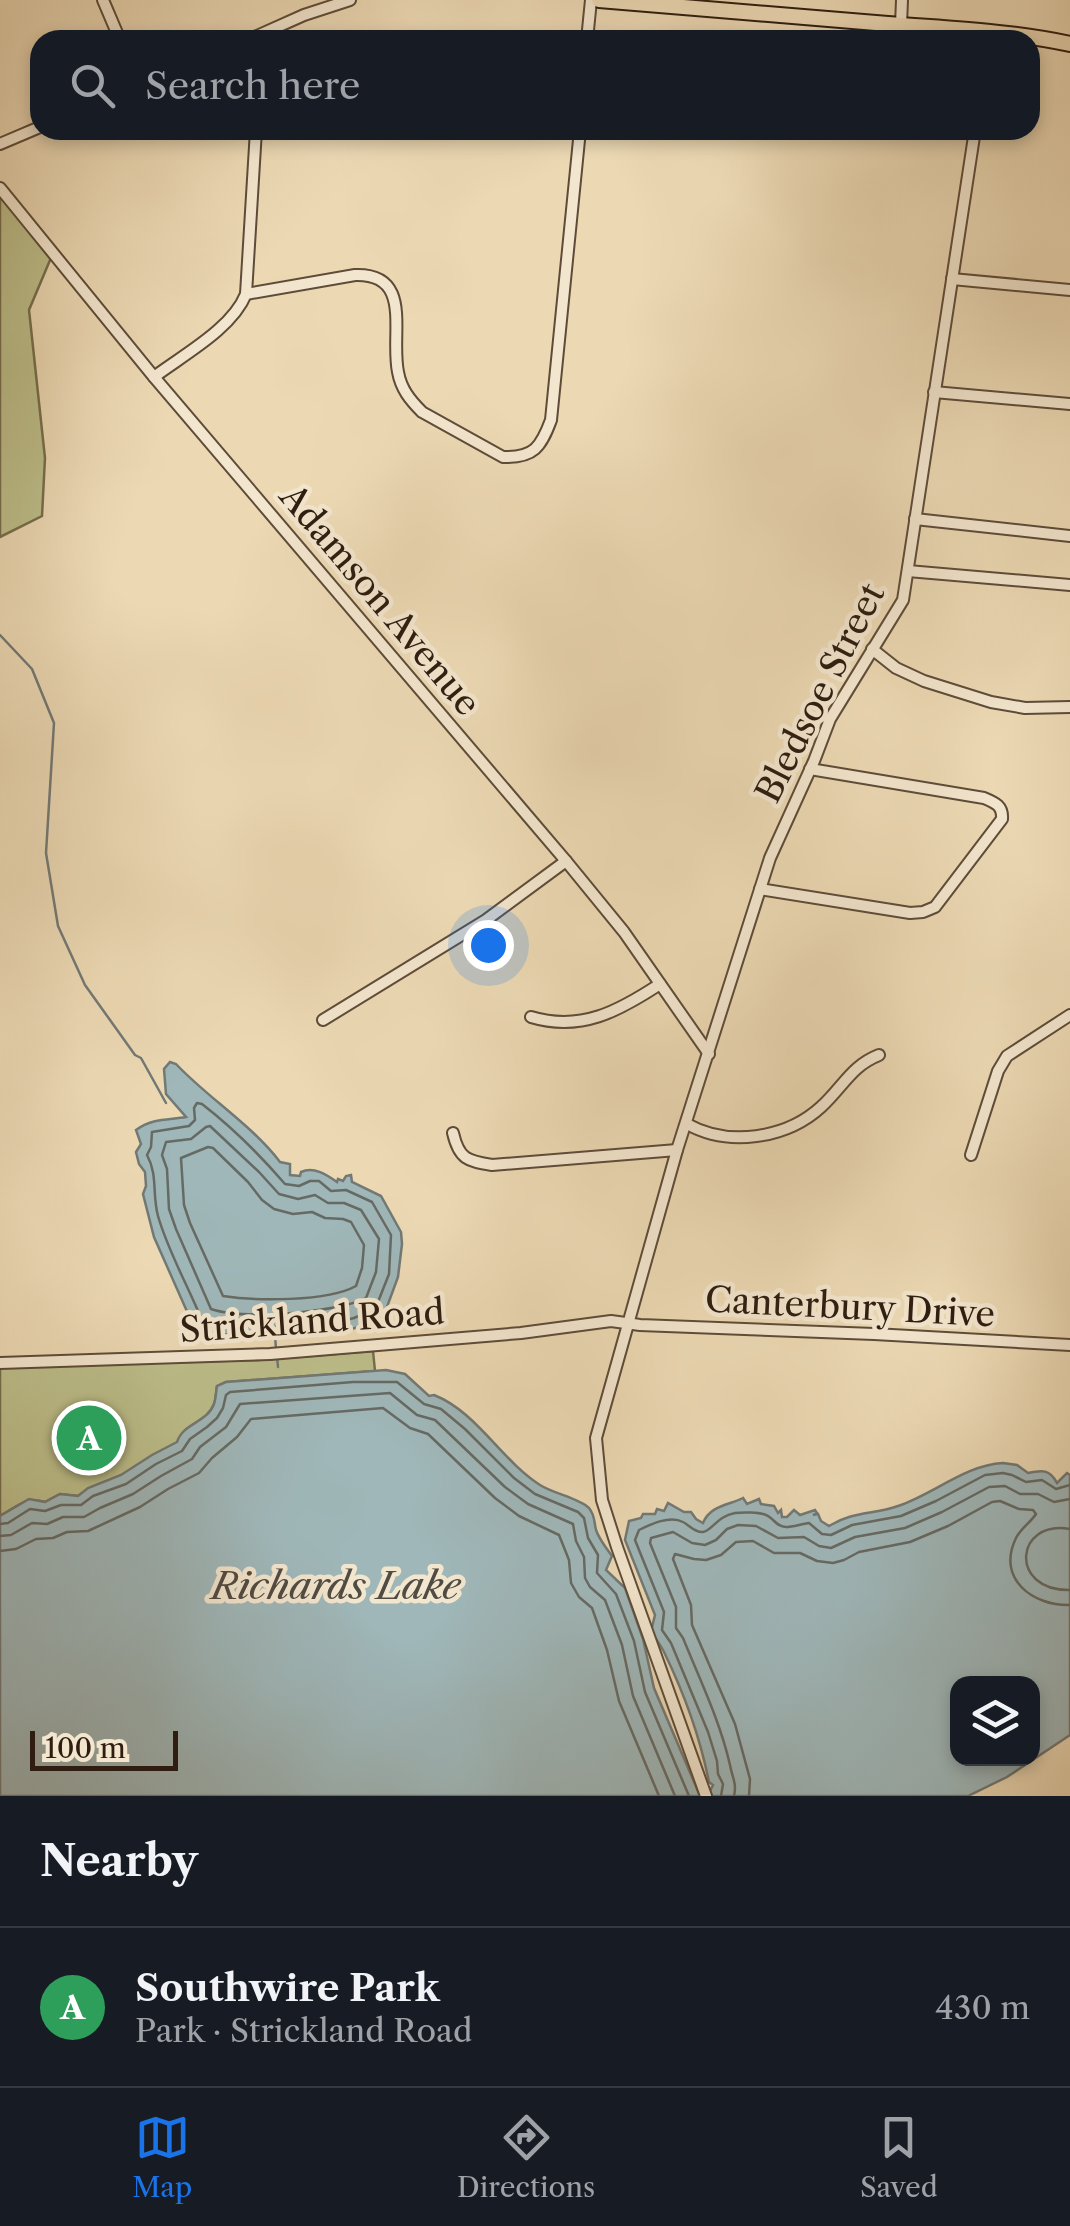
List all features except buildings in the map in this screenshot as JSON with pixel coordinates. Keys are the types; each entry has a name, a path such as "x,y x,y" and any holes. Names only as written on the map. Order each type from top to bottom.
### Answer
{"main road":[{"path":"599,0 946,30"},
{"path":"1040,37 1070,42"}],"street":[{"path":"103,0 116,30"},
{"path":"304,0 304,14"},
{"path":"270,30 350,0"},
{"path":"588,30 590,0"},
{"path":"901,25 902,0"},
{"path":"0,144 30,131"},
{"path":"154,377 220,328 246,294 255,140"},
{"path":"246,294 355,274 370,274 384,280 393,291 398,375 411,402 503,457 531,452 542,443 550,420 579,140"},
{"name":"Bledsoe Street","path":"706,1796 616,1548 602,1500 596,1438 677,1150 770,858 832,715 903,600 974,140"},
{"name":"Adamson Avenue","path":"0,188 154,377 566,861 624,932 708,1054"},
{"path":"952,279 1070,290"},
{"path":"934,392 1070,404"},
{"path":"915,519 1070,536"},
{"path":"908,571 1070,585"},
{"path":"872,649 896,668 991,702 1025,708 1070,707"},
{"path":"760,889 863,907 923,912 934,907 1002,820 997,803 984,798 810,770"},
{"path":"322,1020 486,920 566,861"},
{"path":"530,1017 569,1022 602,1017 660,984"},
{"path":"971,1155 998,1071 1008,1056 1070,1015"},
{"path":"687,1124 704,1133 732,1138 776,1131 804,1120 820,1108 861,1062 879,1055"},
{"path":"453,1133 457,1150 470,1162 492,1166 677,1150"},
{"name":"Strickland Road","path":"0,1363 270,1354 522,1333 611,1320 627,1322"},
{"name":"Canterbury Drive","path":"627,1322 1070,1345"}],"green space":[{"path":"0,188 53,253 29,310 45,458 42,516 0,537"},
{"path":"373,1351 375,1371 226,1382 217,1386 211,1410 185,1431 178,1442 78,1496 60,1494 45,1502 26,1502 0,1516 0,1367 260,1360"}],"water":[{"path":"170,1062 243,1124 280,1162 290,1164 290,1175 315,1171 337,1182 351,1175 352,1182 381,1196 401,1232 402,1244 398,1277 384,1315 355,1328 296,1336 226,1334 193,1325 154,1237 143,1194 145,1172 136,1152 141,1144 136,1130 154,1121 186,1117 166,1094 164,1069"},
{"name":"Richards Lake","path":"386,1370 405,1374 429,1396 449,1403 476,1424 526,1475 591,1511 597,1533 612,1556 606,1570 625,1588 643,1639 654,1688 700,1796 0,1796 0,1516 29,1499 45,1502 60,1494 78,1496 177,1442 184,1431 211,1410 217,1386 226,1382"},
{"path":"1003,1463 1017,1465 1028,1473 1045,1472 1057,1483 1067,1473 1070,1475 1070,1735 1040,1755 1040,1676 950,1676 950,1766 1024,1766 968,1796 712,1796 713,1785 685,1699 651,1631 655,1615 625,1540 629,1521 643,1514 655,1514 657,1509 664,1511 668,1503 691,1512 703,1523 715,1509 743,1498 747,1504 759,1499 761,1504 774,1506 778,1513 781,1510 782,1517 794,1510 800,1515 815,1510 813,1515 818,1514 829,1526 898,1506 976,1469"}],"waterway":[{"path":"0,635 32,669 54,723 46,853 58,926 85,985 141,1058 166,1103"},
{"path":"275,1336 276,1349"},
{"path":"277,1357 278,1367"}],"place":[{"name":"Southwire Park","path":"89,1438"}]}
